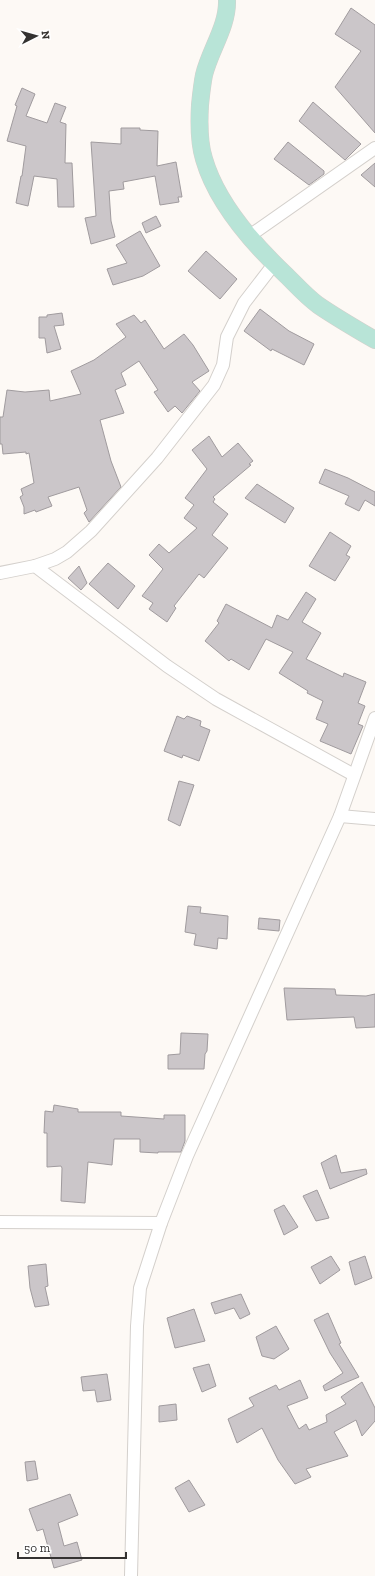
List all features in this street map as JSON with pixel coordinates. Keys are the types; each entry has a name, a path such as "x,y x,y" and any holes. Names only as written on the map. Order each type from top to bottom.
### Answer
{"main road":[{"path":"227,0 227,7 220,31 204,75 200,106 201,136 204,158 210,176 222,198 248,236 274,264 317,304 375,340"}],"street":[{"path":"248,236 375,148"},
{"path":"0,573 35,566 55,559 68,552 91,531 157,458 214,385 223,365 226,337 244,303 274,264"},
{"path":"35,566 167,666 216,700 354,775"},
{"path":"131,1576 137,1326 140,1288 161,1223 188,1156 340,816 375,718"},
{"path":"340,816 375,819"},
{"path":"0,1222 161,1223"}],"building":[{"path":"351,8 375,25 375,133 335,87 361,51 335,34"},
{"path":"22,88 35,94 26,116 47,123 55,103 66,107 60,122 66,124 65,163 72,163 74,207 58,207 57,179 34,176 28,206 16,203 22,176 26,146 7,141 17,106 15,105"},
{"path":"313,102 361,144 345,160 299,121"},
{"path":"121,128 140,128 140,130 158,131 157,166 176,162 182,197 178,197 179,202 160,205 155,176 123,182 124,189 109,191 111,221 115,237 91,244 85,218 96,216 91,142 121,144"},
{"path":"288,142 324,171 324,174 309,185 274,159"},
{"path":"375,163 375,187 361,175"},
{"path":"156,216 161,226 146,233 142,223"},
{"path":"140,231 160,266 143,276 113,285 107,269 127,263 116,245"},
{"path":"206,251 237,279 220,299 188,271"},
{"path":"260,309 289,331 314,344 304,365 272,349 271,351 244,331"},
{"path":"62,313 64,325 54,326 61,349 47,353 45,338 39,338 39,317 47,317 47,315"},
{"path":"134,315 141,323 145,320 164,349 184,334 193,345 209,371 192,382 200,391 182,413 175,406 168,412 154,392 158,390 139,361 121,373 126,385 115,390 124,413 100,420 111,461 121,487 89,522 84,513 87,510 79,487 48,497 52,506 36,512 35,510 24,514 24,507 20,497 23,495 21,489 34,483 29,453 3,454 2,444 0,444 0,417 3,417 7,390 25,392 49,390 50,401 81,394 71,371 94,360 126,337 116,324"},
{"path":"209,436 222,457 238,443 253,461 249,464 251,465 213,497 215,499 213,502 228,514 212,535 228,548 204,578 199,574 174,606 176,608 167,622 149,609 153,603 142,596 163,569 149,555 159,544 169,553 197,528 184,518 194,505 185,498 207,469 192,450"},
{"path":"325,469 348,478 375,492 375,506 365,500 359,511 345,504 349,496 319,483"},
{"path":"257,484 294,508 285,523 245,498"},
{"path":"330,532 351,546 346,555 350,557 335,581 309,566"},
{"path":"108,563 135,586 118,609 89,584"},
{"path":"79,566 87,583 81,590 68,578"},
{"path":"306,592 316,599 302,622 321,633 306,659 343,677 344,673 366,682 358,703 365,706 358,724 363,726 351,754 320,741 328,724 316,719 323,701 307,693 308,691 279,673 293,652 266,639 249,670 231,659 229,661 205,641 219,623 217,621 226,604 272,628 277,615 288,620"},
{"path":"177,716 184,719 187,716 201,721 200,726 210,730 199,761 183,755 182,758 164,751"},
{"path":"179,781 194,785 180,826 168,820"},
{"path":"188,906 201,907 200,913 228,916 227,939 218,938 217,949 194,945 196,934 185,932"},
{"path":"259,918 280,920 279,931 258,929"},
{"path":"284,988 335,989 336,995 366,996 375,994 375,1027 356,1028 354,1017 287,1020"},
{"path":"181,1033 208,1034 204,1069 168,1069 168,1055 180,1054"},
{"path":"54,1105 78,1109 78,1112 121,1112 121,1116 164,1119 164,1115 185,1115 185,1141 181,1152 158,1153 140,1152 140,1139 114,1139 112,1165 88,1162 85,1203 61,1201 62,1168 61,1166 47,1167 47,1133 44,1133 45,1111 53,1112"},
{"path":"336,1155 341,1173 366,1169 367,1174 330,1189 321,1163"},
{"path":"317,1190 329,1218 316,1221 303,1196"},
{"path":"284,1205 298,1227 284,1235 274,1210"},
{"path":"331,1256 340,1270 320,1284 311,1267"},
{"path":"365,1256 372,1278 355,1285 349,1262"},
{"path":"46,1264 48,1286 45,1287 49,1305 35,1307 30,1288 28,1266"},
{"path":"241,1294 250,1314 240,1319 234,1308 215,1314 211,1303"},
{"path":"194,1309 205,1341 175,1348 167,1318"},
{"path":"328,1313 341,1343 339,1344 359,1377 325,1391 323,1386 343,1373 330,1353 314,1320"},
{"path":"276,1326 289,1349 274,1359 262,1356 256,1337"},
{"path":"209,1364 216,1386 202,1392 193,1368"},
{"path":"107,1374 111,1400 97,1402 95,1390 83,1391 81,1377"},
{"path":"300,1380 308,1398 287,1406 299,1429 306,1424 309,1430 327,1422 326,1415 346,1404 341,1397 362,1382 375,1408 375,1421 362,1436 356,1420 334,1432 348,1456 306,1469 311,1477 295,1484 278,1460 262,1428 237,1443 228,1419 254,1406 249,1398 276,1385 279,1390"},
{"path":"176,1404 177,1420 159,1422 159,1406"},
{"path":"35,1461 38,1479 27,1481 25,1462"},
{"path":"189,1480 205,1505 189,1512 175,1488"},
{"path":"70,1494 78,1515 58,1523 64,1546 77,1542 82,1560 54,1568 43,1529 37,1531 29,1509"}]}
